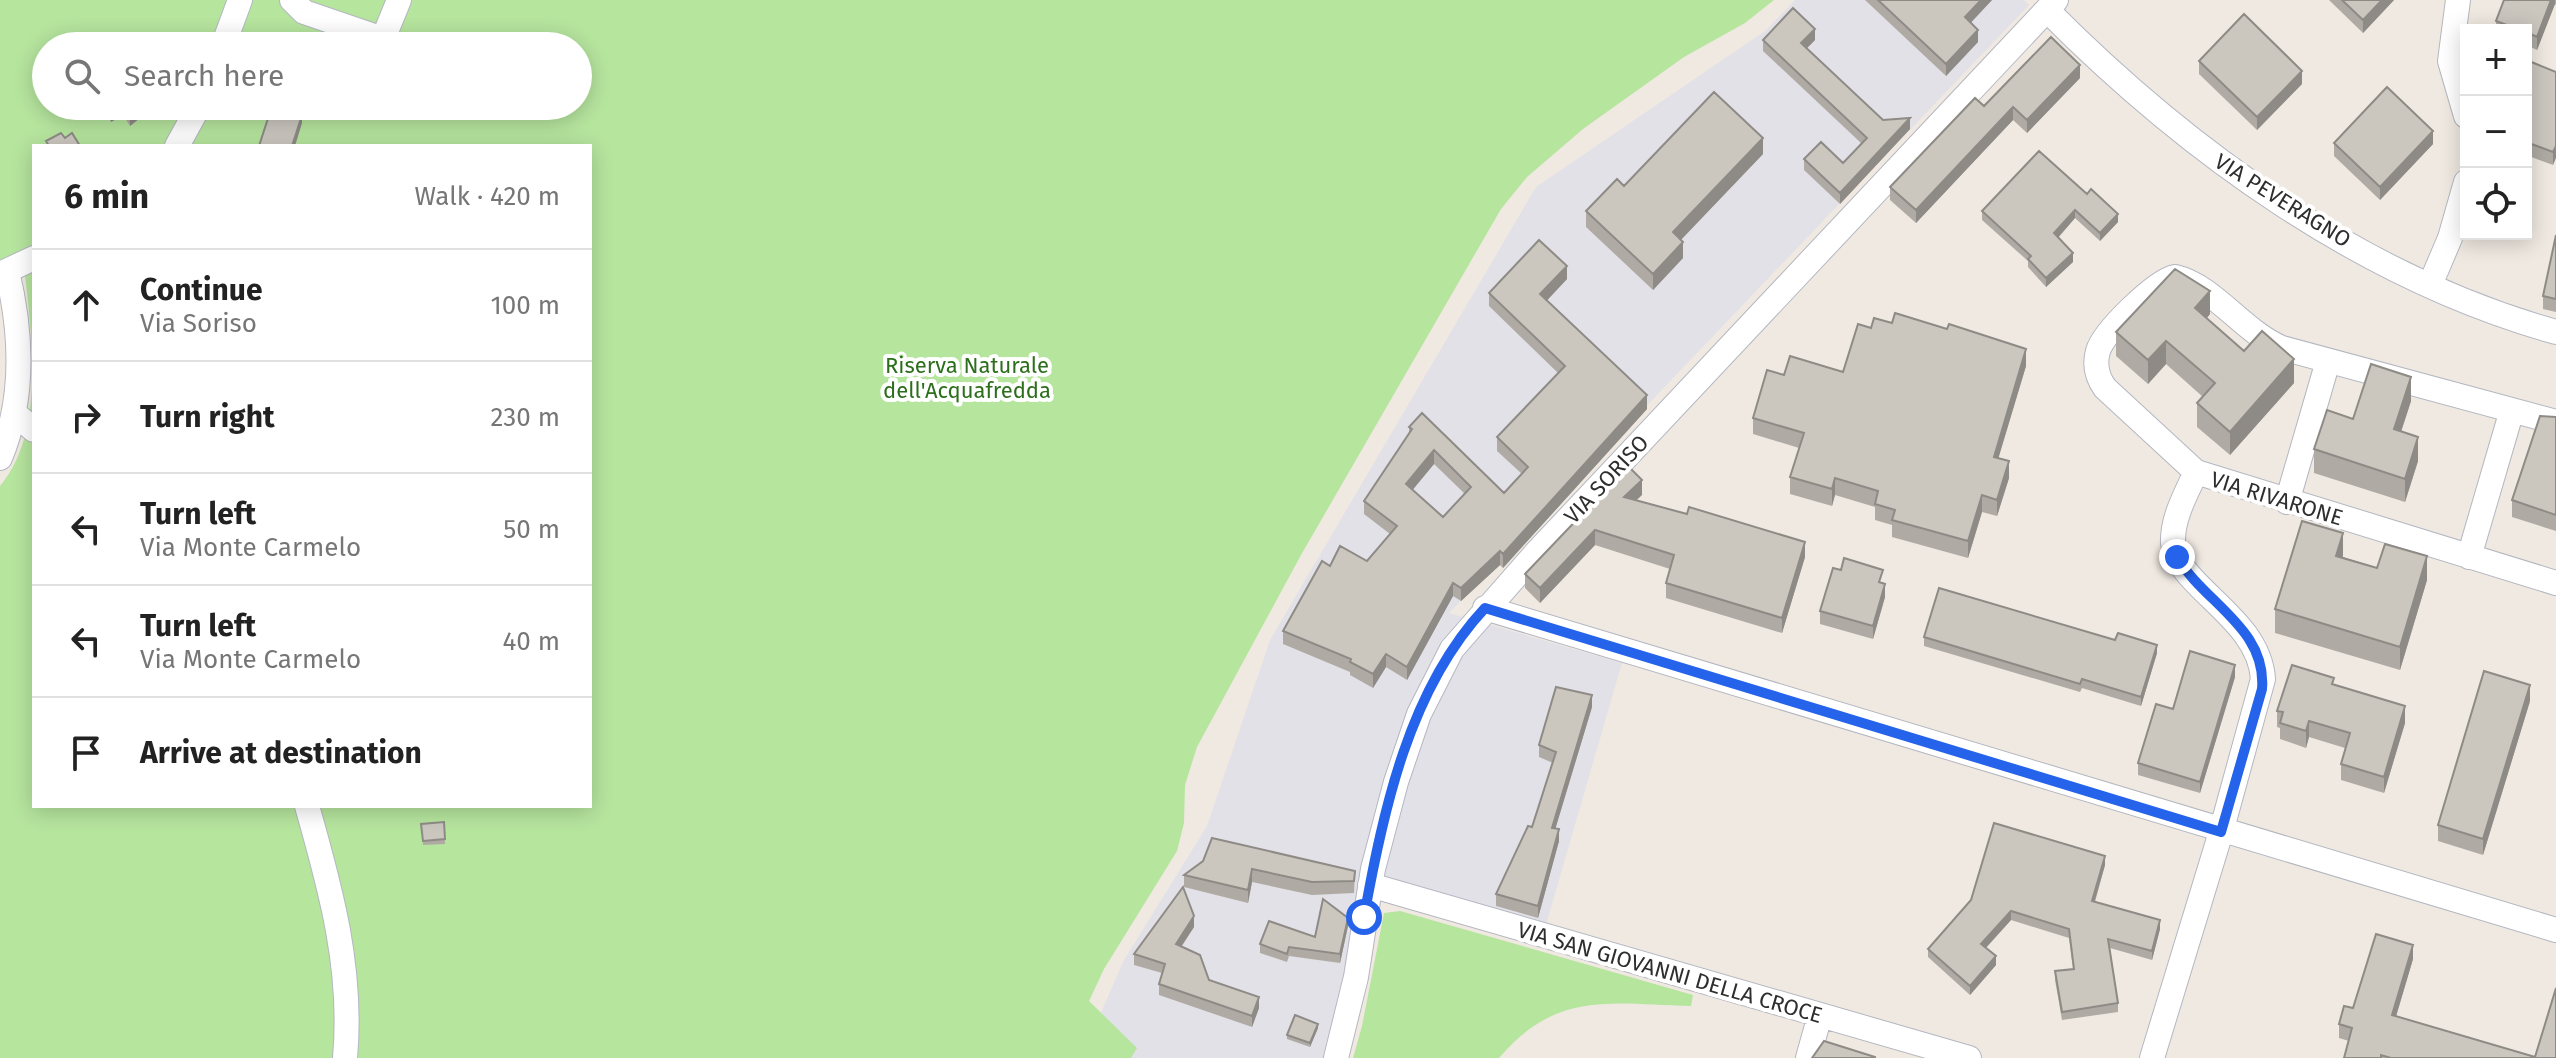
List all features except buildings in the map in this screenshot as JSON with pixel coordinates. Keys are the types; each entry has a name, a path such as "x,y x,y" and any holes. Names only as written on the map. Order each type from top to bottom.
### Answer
{"street":[{"path":"228,32 240,0"},
{"path":"292,0 304,12 362,32"},
{"path":"393,32 399,0"},
{"path":"2458,0 2450,61 2460,96"},
{"name":"VIA PEVERAGNO","path":"2051,5 2132,92 2226,165 2326,229 2430,285 2497,313 2556,332"},
{"name":"VIA SORISO","path":"1336,1058 1352,998 1370,885 1396,782 1419,714 1452,649 1485,608 2051,5"},
{"path":"178,144 191,120"},
{"path":"2430,285 2450,238 2460,203"},
{"path":"0,458 14,413 19,349 4,273 32,259"},
{"name":"VIA RIVARONE","path":"2556,422 2328,361 2262,339 2191,281 2175,277 2155,286 2105,338 2097,354 2096,368 2100,381 2113,397 2196,472 2556,583"},
{"path":"2287,502 2328,361"},
{"path":"2469,557 2512,410"},
{"path":"14,413 32,428"},
{"path":"2152,1058 2262,689 2262,670 2250,638 2183,566 2174,549 2175,523 2196,472"},
{"path":"1485,608 2221,832 2556,930"},
{"path":"308,808 345,958 349,995 345,1058"},
{"name":"VIA SAN GIOVANNI DELLA CROCE","path":"1370,885 1969,1058"},
{"path":"1808,1058 1820,1015"}],"shaded area":[{"path":"1795,0 2024,0 2029,5 1449,613 1622,663 1543,935 1370,885 1336,1058 1081,1058 1124,960 1207,826 1270,640 1536,187 1765,31"}],"green space":[{"name":"Riserva Naturale dell'Acquafredda","path":"0,0 1774,0 1745,23 1684,57 1583,129 1527,177 1501,209 1301,555 1197,747 1185,785 1184,823 1177,851 1104,969 1089,1001 1137,1048 1131,1058 0,1058 0,486 15,462 31,405 31,341 22,252 0,262"},
{"path":"1400,911 1693,995 1691,1006 1610,1004 1564,1011 1542,1021 1521,1036 1499,1058 1353,1058 1384,913"}],"route":[{"path":"1364,917 1381,837 1414,725 1452,649 1485,608 2221,832 2262,689 2262,670 2250,638 2177,557"}]}
